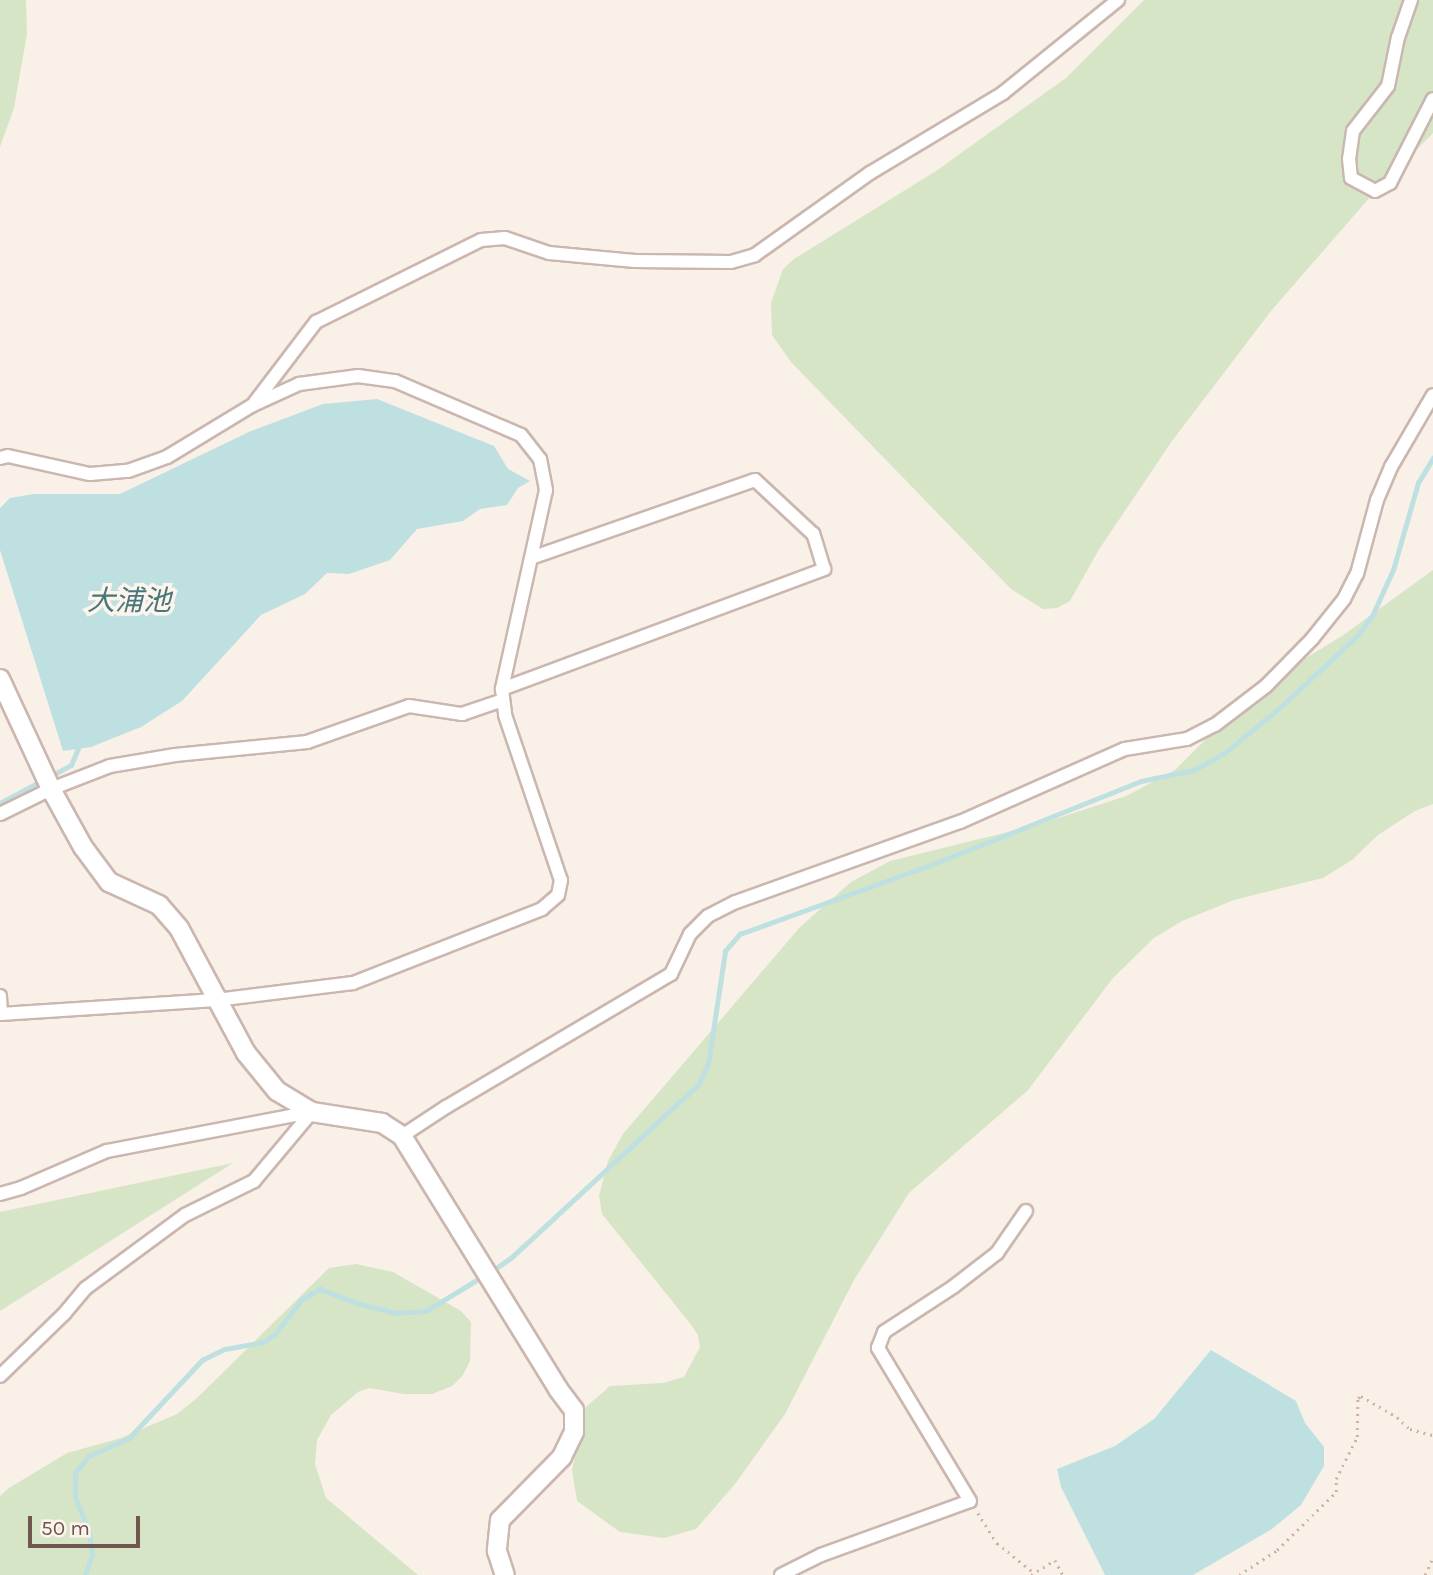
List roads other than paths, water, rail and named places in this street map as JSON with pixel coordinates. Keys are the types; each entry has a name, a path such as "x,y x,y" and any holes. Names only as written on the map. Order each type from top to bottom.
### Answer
{"street":[{"path":"253,405 316,322 481,240 505,238 549,253 635,261 731,262 755,255 870,173 1003,93 1118,0"},
{"path":"1411,0 1398,37 1388,86 1353,131 1349,159 1351,178 1375,191 1391,183 1433,99"},
{"path":"0,458 8,456 90,474 128,471 167,457 253,405 299,384 358,376 395,381 521,435 540,459 546,490 503,695 505,715 561,880 558,895 542,909 353,983 216,1000 1,1014 0,996"},
{"path":"402,1136 446,1107 671,974 690,934 708,916 736,902 960,822 1125,749 1186,739 1215,725 1266,686 1312,639 1344,599 1357,573 1377,500 1391,467 1433,395"},
{"path":"0,814 51,789 110,766 175,755 307,742 409,706 463,714 503,695 824,569 813,534 755,480 531,558"},
{"path":"0,680 51,789 83,847 109,882 159,905 179,928 246,1053 278,1091 312,1112"},
{"path":"0,1376 64,1314 86,1287 185,1215 254,1181 312,1112"},
{"path":"0,1194 21,1188 107,1151 312,1112 382,1124 402,1136 558,1389 574,1410 573,1432 562,1457 500,1520 497,1551 505,1575"},
{"path":"781,1575 821,1555 970,1502 878,1348 884,1332 953,1287 997,1253 1026,1211"}],"water":[{"name":"大浦池","path":"377,399 494,446 508,469 530,481 518,488 507,505 480,509 463,521 417,529 390,560 349,574 327,573 305,594 261,615 182,701 141,727 91,747 63,751 0,550 0,508 10,498 34,494 120,494 251,431 323,404"},
{"path":"1211,1350 1296,1401 1305,1423 1324,1447 1324,1466 1301,1505 1272,1529 1193,1575 1105,1575 1061,1487 1057,1469 1115,1446 1154,1419"}],"waterway":[{"path":"492,1271 512,1257 699,1084 708,1064 725,951 740,934 936,863 1141,781 1194,770 1226,752 1284,704 1358,635 1373,614 1393,570 1418,483 1433,458"},
{"path":"51,776 71,765 79,746"},
{"path":"0,803 43,780"},
{"path":"85,1575 92,1555 89,1532 75,1498 75,1473 89,1456 129,1438 202,1360 225,1349 263,1342 275,1334 302,1299 320,1289 356,1303 396,1313 426,1311 485,1275"}]}
